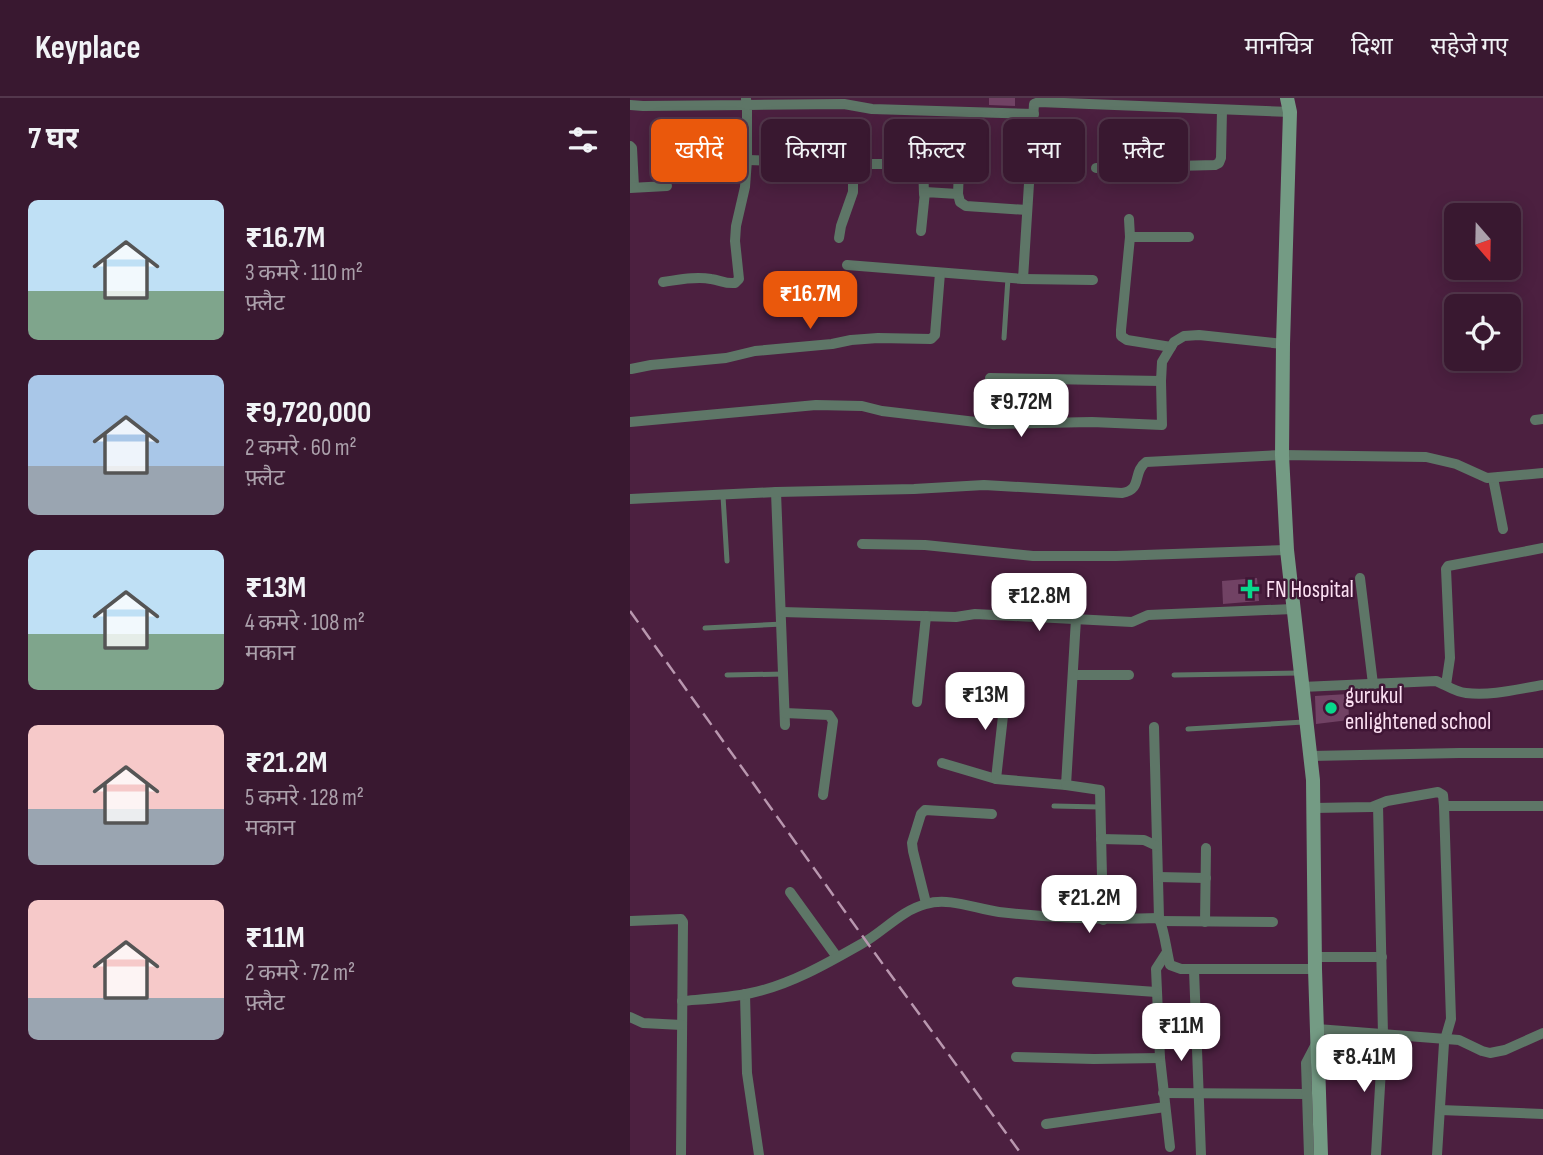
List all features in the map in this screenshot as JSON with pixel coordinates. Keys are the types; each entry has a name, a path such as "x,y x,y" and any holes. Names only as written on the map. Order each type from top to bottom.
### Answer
{"street":[{"path":"747,101 747,119"},
{"path":"630,105 649,102 747,101 844,104 872,109 1034,114"},
{"path":"1023,279 1034,104 1039,102 1223,110 1289,105 1282,455 1287,550 1311,756 1321,1155"},
{"path":"1096,168 1215,165 1222,158 1223,110"},
{"path":"630,146 632,188 667,186"},
{"path":"747,160 761,161"},
{"path":"663,282 702,278 715,279 725,284 738,281 736,226 745,182"},
{"path":"839,238 853,192 853,182"},
{"path":"921,231 924,182"},
{"path":"958,182 960,202 966,206 1027,210"},
{"path":"924,194 958,194"},
{"path":"1129,219 1122,336 1127,340 1171,347"},
{"path":"1130,237 1189,237"},
{"path":"847,265 1023,279 1093,280"},
{"path":"631,369 852,340 931,338 935,335 940,273"},
{"path":"630,422 840,404 993,424 1092,422 1162,425 1162,362 1174,342 1191,335 1283,344"},
{"path":"990,378 1161,381"},
{"path":"630,499 984,485 1122,493 1132,490 1138,471 1146,462 1282,455 1426,457 1456,464 1483,477 1493,478 1543,473"},
{"path":"1493,478 1503,529"},
{"path":"776,492 785,719 831,717 833,721 823,795"},
{"path":"862,544 925,545 1033,556 1287,550"},
{"path":"1446,685 1450,658 1448,566 1543,548"},
{"path":"1360,578 1373,684"},
{"path":"782,618 956,617 975,614 1132,622 1148,615 1293,609"},
{"path":"917,702 926,616"},
{"path":"1066,785 1076,620"},
{"path":"1073,675 1129,675"},
{"path":"1301,680 1373,684 1436,681 1466,694 1493,693 1543,685"},
{"path":"996,779 1006,689"},
{"path":"1154,727 1160,920 1166,937 1170,965 1194,970 1381,957"},
{"path":"1311,756 1543,753"},
{"path":"942,763 996,779 1100,790 1103,920"},
{"path":"1313,808 1372,807 1405,797 1438,792 1443,795 1451,1019 1445,1038 1437,1155"},
{"path":"1376,1155 1383,1035 1378,805"},
{"path":"1444,806 1543,806"},
{"path":"926,903 913,851 921,814 925,810 992,814"},
{"path":"1101,839 1138,839 1157,846"},
{"path":"1205,922 1206,848"},
{"path":"1158,877 1206,878"},
{"path":"790,892 837,957"},
{"path":"682,1001 745,994 780,984 866,941 913,908 939,901 999,912 1103,920 1273,922"},
{"path":"1086,918 1102,907"},
{"path":"630,921 683,920 681,1155"},
{"path":"1167,952 1157,966 1156,992 1163,1093 1170,1147"},
{"path":"1194,970 1201,1155"},
{"path":"1017,982 1156,992"},
{"path":"745,994 747,1073 760,1155"},
{"path":"630,1017 643,1023 682,1025"},
{"path":"1317,1035 1445,1038 1465,1042 1490,1053 1505,1050 1543,1033"},
{"path":"1309,1155 1306,1063 1317,1035"},
{"path":"1317,1035 1324,1064 1326,1155"},
{"path":"1016,1057 1160,1058"},
{"path":"1163,1093 1307,1094"},
{"path":"1046,1124 1165,1107"},
{"path":"1440,1110 1543,1114"}],"lane":[{"path":"1003,338 1008,278"},
{"path":"723,496 727,561"},
{"path":"705,628 782,618"},
{"path":"727,675 784,674"},
{"path":"1174,675 1301,680"},
{"path":"1188,729 1307,722"},
{"path":"1054,806 1100,807"}],"building":[{"path":"989,98 1015,98 1015,106 989,105"},
{"path":"1257,578 1259,601 1223,604 1222,581"},
{"name":"gurukul enlightened school","path":"1348,694 1349,720 1316,724 1315,696"}],"railway":[{"path":"630,611 1022,1155"}],"place":[{"name":"FN Hospital","path":"1250,589"},
{"name":"gurukul enlightened school","path":"1331,708"}]}
